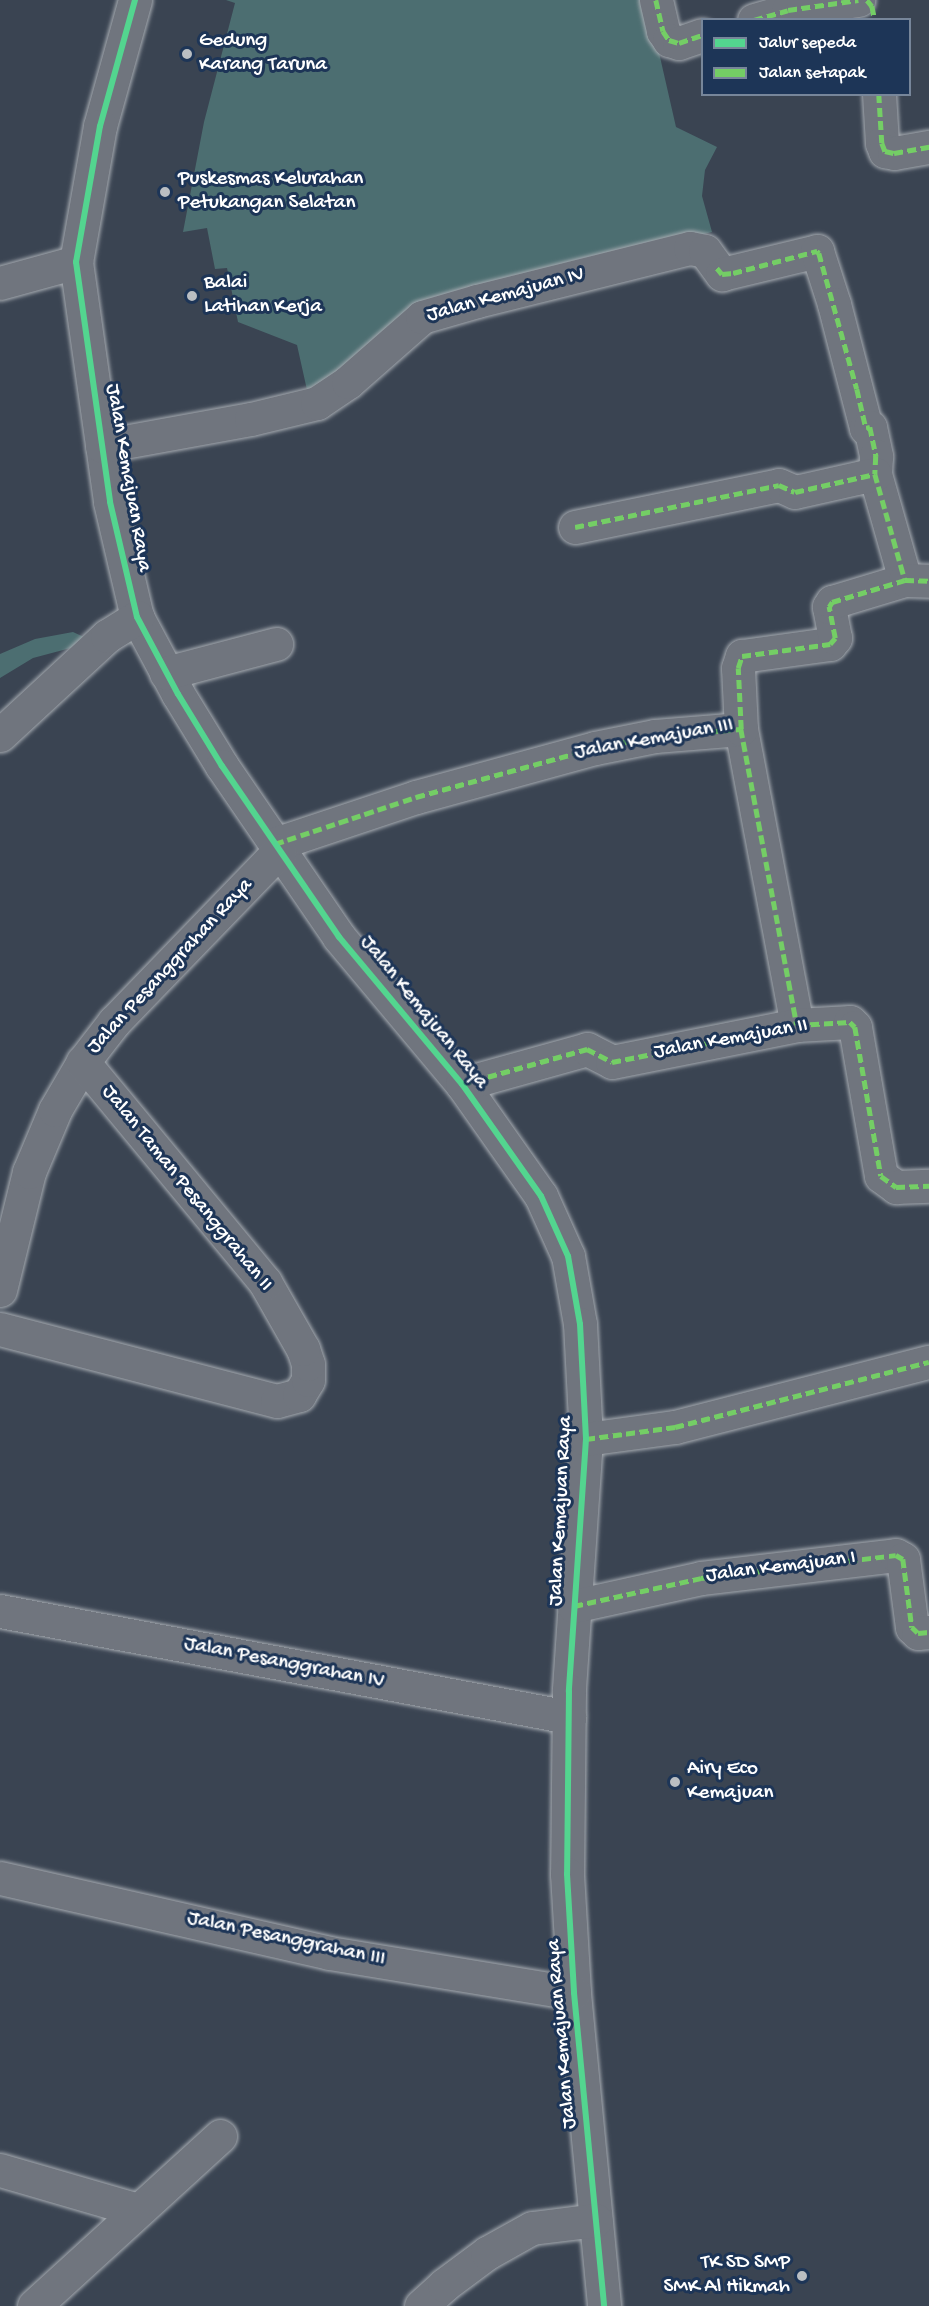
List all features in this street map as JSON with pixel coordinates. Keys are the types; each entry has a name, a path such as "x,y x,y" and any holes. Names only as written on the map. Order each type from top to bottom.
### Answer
{"street":[{"name":"Jalan Kemajuan Raya","path":"135,0 100,126 76,262 112,512 137,617 166,673 222,766 339,937 462,1084 541,1196 568,1256 580,1324 586,1439 569,1717 567,1874 574,1993 604,2306"},
{"path":"656,0 663,31 669,40 679,43 701,35"},
{"path":"761,18 788,10 858,0"},
{"path":"867,0 870,1 874,18"},
{"path":"879,96 882,143 885,151 894,153 929,147"},
{"name":"Jalan Kemajuan IV","path":"102,446 251,419 317,403 348,382 422,317 690,248 705,251 722,274 817,251 857,388 866,429 870,427 876,456 875,474"},
{"path":"0,283 76,262"},
{"path":"575,527 779,486 795,492 875,474 923,582"},
{"name":"Jalan Kemajuan III","path":"277,847 416,797 595,748 655,736 741,729 738,668 742,656 830,644 835,638 830,607 832,602 923,582"},
{"path":"0,735 107,636 137,617"},
{"path":"166,673 276,644"},
{"path":"741,729 797,1025"},
{"name":"Jalan Pesanggrahan Raya","path":"0,1290 29,1172 55,1110 83,1062 114,1022 277,847"},
{"name":"Jalan Kemajuan II","path":"462,1084 587,1049 612,1062 797,1025 850,1022 855,1027 881,1176 896,1187 929,1186"},
{"name":"Jalan Taman Pesanggrahan II","path":"0,1329 277,1401 299,1395 308,1380 308,1365 303,1349 265,1282 83,1062"},
{"path":"586,1439 675,1427 929,1362"},
{"name":"Jalan Kemajuan I","path":"574,1606 701,1578 896,1555 903,1559 912,1627 918,1633 929,1632"},
{"name":"Jalan Pesanggrahan IV","path":"0,1611 569,1717"},
{"name":"Jalan Pesanggrahan III","path":"0,1878 329,1953 574,1993"},
{"path":"34,2306 220,2136"},
{"path":"0,2170 138,2210"},
{"path":"421,2306 444,2285 488,2253 532,2228 596,2220"}],"green space":[{"path":"226,0 647,0 676,127 717,147 705,170 702,196 712,232 411,307 352,364 307,390 297,345 238,322 227,268 215,269 207,228 183,232 204,122 235,3"},
{"path":"73,632 86,638 82,645 33,658 0,678 0,654 35,639"}],"marked path":[{"path":"656,0 663,31 669,40 679,43 701,35"},
{"path":"761,18 788,10 858,0"},
{"path":"867,0 872,6 875,18"},
{"path":"879,96 882,143 885,151 894,153 929,147"},
{"path":"717,268 722,274 733,273 817,251 819,253 866,428 870,427 876,456 875,474 905,580"},
{"path":"575,527 779,485 795,492 875,474"},
{"path":"275,844 416,797 595,748 655,736 741,729 738,668 742,656 830,644 835,638 829,607 832,602 905,580 929,581"},
{"path":"741,729 797,1025"},
{"path":"462,1084 587,1049 612,1062 797,1025 850,1022 855,1027 881,1176 896,1187 929,1186"},
{"path":"586,1439 675,1427 929,1362"},
{"path":"574,1606 701,1578 896,1555 903,1559 912,1627 918,1633 929,1632"}],"cycle path":[{"path":"135,0 100,126 76,262 110,502 137,617 178,694 222,766 339,937 462,1084 541,1196 568,1256 580,1324 586,1439 569,1691 567,1874 574,1993 604,2306"}],"place":[{"name":"Gedung Karang Taruna","path":"187,54"},
{"name":"Puskesmas Kelurahan Petukangan Selatan","path":"165,192"},
{"name":"Balai Latihan Kerja","path":"192,296"},
{"name":"Airy Eco Kemajuan","path":"675,1782"},
{"name":"TK SD SMP SMK Al Hikmah","path":"802,2276"}]}
